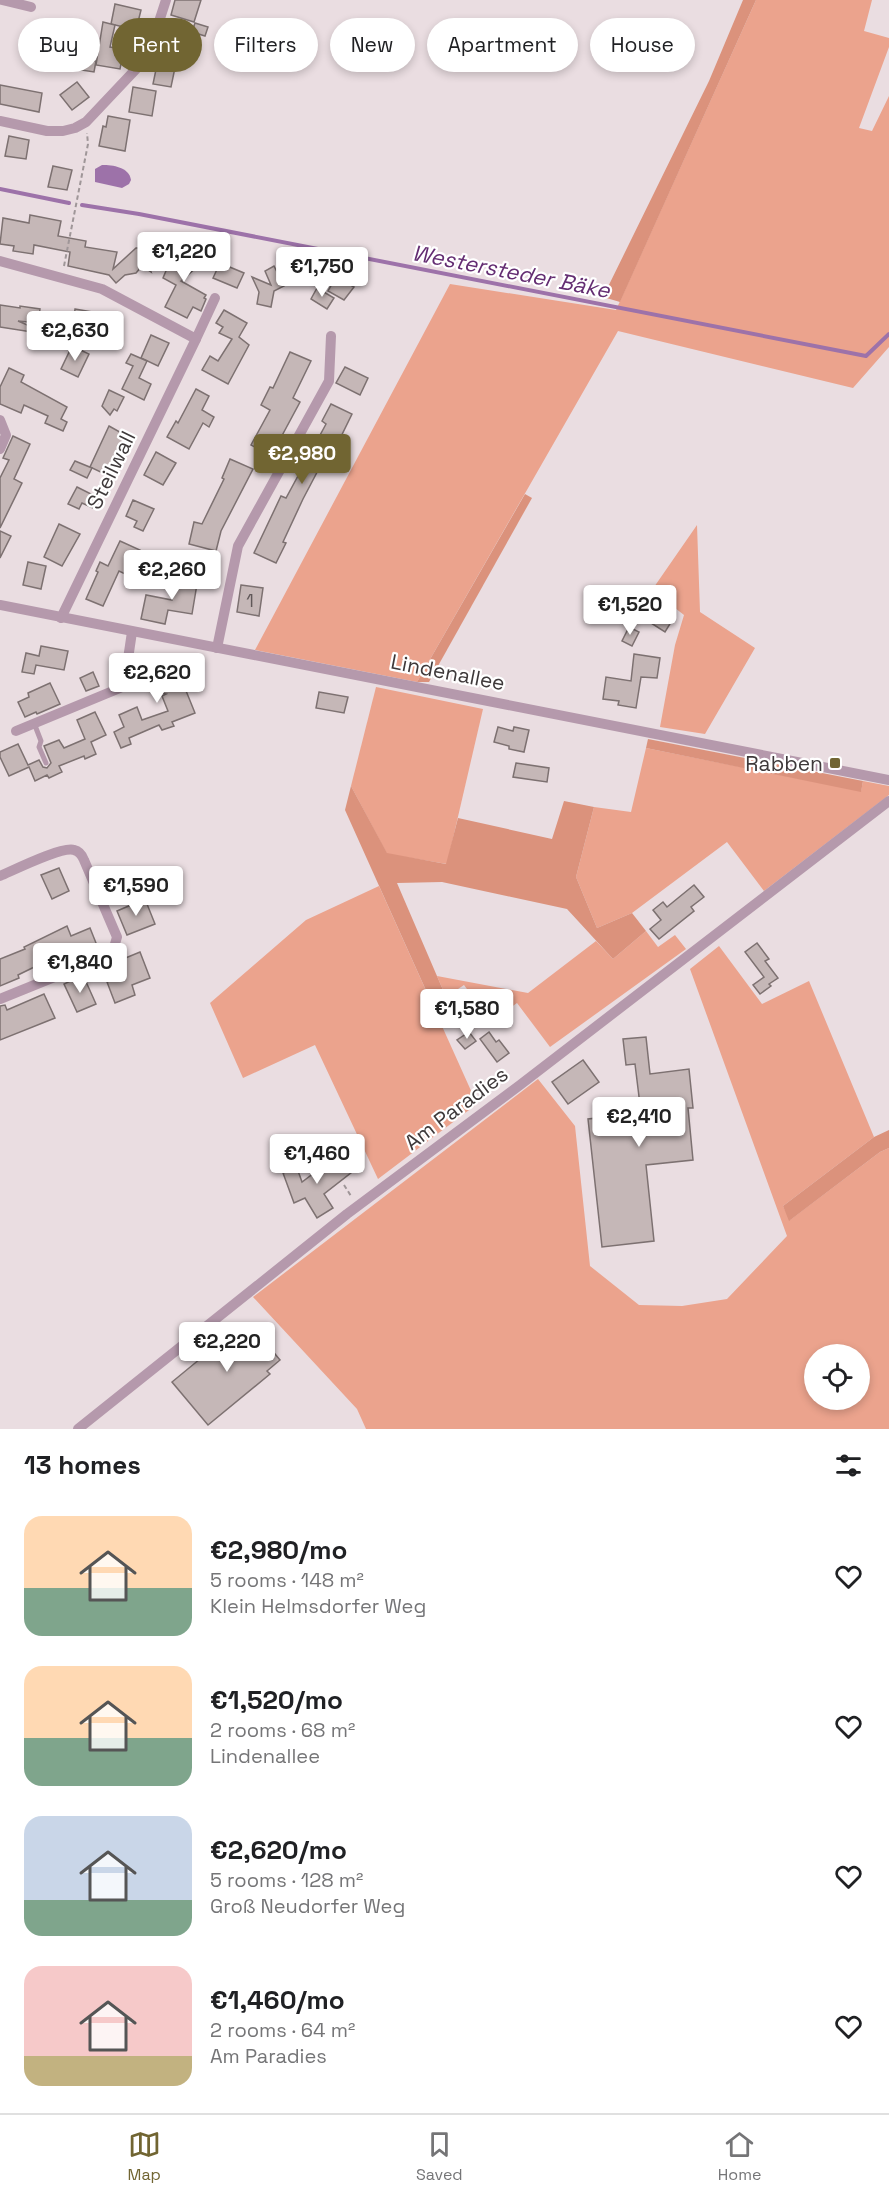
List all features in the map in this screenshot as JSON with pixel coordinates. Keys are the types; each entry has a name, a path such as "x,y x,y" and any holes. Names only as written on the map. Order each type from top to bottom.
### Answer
{"street":[{"path":"2,0 31,7"},
{"path":"0,121 47,131 69,130 86,122 137,68 153,40 166,0"},
{"path":"0,261 102,289 196,339"},
{"name":"Steilwall","path":"61,618 215,298"},
{"path":"217,648 238,546 329,381 331,336"},
{"path":"0,420 6,435 0,449"},
{"name":"Lindenallee","path":"0,605 889,780"},
{"path":"16,731 120,688 125,679 132,632"},
{"name":"Am Paradies","path":"78,1429 338,1221 538,1071 889,801"},
{"path":"0,876 58,852 75,850 84,860 117,937 113,951 106,956 0,999"}],"lane":[{"path":"34,723 41,741 39,747 46,763"}],"path":[{"path":"62,278 88,144 86,122"}],"shaded area":[{"path":"743,0 756,0 620,302 603,297 709,81"},
{"path":"756,0 872,0 864,31 889,38 889,47 859,128 872,131 889,96 889,347 853,388 618,331 417,682 255,650 450,284 616,310"},
{"path":"102,165 115,166 127,172 131,180 129,184 122,188 95,182 95,169"},
{"path":"525,494 532,498 429,682 417,682"},
{"path":"697,525 700,612 755,648 705,734 660,727 675,645 684,615 652,590"},
{"path":"376,687 483,709 447,864 387,854 351,786"},
{"path":"648,739 863,781 861,792 646,748"},
{"path":"646,748 861,791 863,781 889,786 889,795 764,891 727,842 632,913 597,928 576,877 594,807 631,812"},
{"path":"351,786 387,853 446,864 458,818 552,839 564,801 594,807 576,877 597,928 632,913 646,931 613,959 567,909 442,882 397,883 446,997 433,1006 345,810"},
{"path":"379,886 477,1104 378,1179 315,1045 243,1078 210,1003 306,920"},
{"path":"646,931 658,947 675,935 686,949 550,1047 517,1003 491,1022 464,985 446,997 437,976 528,993 596,941 613,959"},
{"path":"719,946 762,1004 809,981 874,1137 783,1206 790,1220 880,1152 889,1148 889,1429 366,1429 357,1409 253,1297 538,1079 575,1126 590,1266 639,1305 682,1306 727,1299 787,1236 690,969"},
{"path":"889,1130 889,1148 880,1152 789,1221 783,1206 874,1137"}],"building":[{"path":"175,0 201,0 195,18 171,15"},
{"path":"115,4 141,10 139,18 112,18"},
{"path":"103,22 112,24 110,47 112,47 112,68 100,66"},
{"path":"202,25 208,27 205,36 202,35"},
{"path":"155,72 174,72 171,87 153,84"},
{"path":"77,82 89,97 72,110 60,95"},
{"path":"0,85 42,93 39,112 0,104"},
{"path":"133,87 156,91 152,116 129,112"},
{"path":"108,116 130,120 125,151 99,146 103,126 106,127"},
{"path":"9,136 29,140 26,159 5,156"},
{"path":"53,166 72,170 67,190 48,187"},
{"path":"30,215 61,221 58,236 86,241 85,247 117,252 113,269 136,248 141,248 151,272 142,266 136,273 125,275 116,283 109,275 68,266 70,252 34,245 33,254 13,251 14,246 0,244 3,218 29,223"},
{"path":"177,245 206,259 181,281 206,295 201,311 193,307 187,318 165,307 176,285 163,278"},
{"path":"220,263 244,273 237,288 213,278"},
{"path":"274,266 284,286 274,291 271,307 257,304 259,292 252,277 271,285 265,271"},
{"path":"340,270 356,278 352,286 354,287 344,300 328,291"},
{"path":"317,288 334,298 327,309 311,299"},
{"path":"0,305 40,309 38,323 18,321 39,330 38,333 0,327"},
{"path":"75,309 99,313 97,332 73,328"},
{"path":"224,310 247,323 239,337 249,345 228,384 202,370 210,356 218,361 232,339 219,333 223,327 216,323"},
{"path":"151,335 169,343 158,366 141,358"},
{"path":"72,346 89,354 78,377 61,369"},
{"path":"290,352 311,361 293,398 300,402 271,456 251,445 270,410 261,405 270,387 273,388"},
{"path":"131,354 147,361 139,378 151,384 144,400 122,389 133,366 126,363"},
{"path":"345,367 368,378 360,395 336,383"},
{"path":"9,368 24,375 21,382 67,407 61,419 67,422 63,431 45,423 48,416 24,405 21,413 0,404 0,387"},
{"path":"196,389 209,396 202,410 214,417 209,427 203,423 189,449 167,437 176,421 178,423"},
{"path":"109,390 124,397 117,411 114,409 110,415 102,406"},
{"path":"331,404 352,414 328,463 323,461 303,499 276,563 254,553 281,496 286,498 326,424 322,421"},
{"path":"109,426 127,436 109,476 90,467"},
{"path":"13,436 30,444 14,479 22,483 0,528 0,478 9,460 3,458"},
{"path":"156,452 176,463 163,485 144,475"},
{"path":"230,459 253,469 221,531 216,551 189,544 194,522 202,524 224,479 222,478"},
{"path":"75,461 92,468 87,478 70,470"},
{"path":"77,487 99,498 93,508 82,503 79,509 68,504"},
{"path":"133,500 154,509 143,531 134,527 137,521 126,516"},
{"path":"59,524 80,534 62,566 44,557"},
{"path":"0,531 11,536 0,558"},
{"path":"120,541 140,550 135,560 146,565 138,580 119,571 103,606 86,599 100,562 108,566"},
{"path":"28,562 46,566 41,589 23,585"},
{"path":"177,574 198,578 192,614 168,610 165,624 141,619 146,595 172,600"},
{"path":"241,585 263,588 259,616 237,612"},
{"path":"648,603 673,619 665,632 640,616"},
{"path":"629,627 639,632 632,646 622,641"},
{"path":"41,646 68,651 64,670 36,665 34,674 22,672 26,653 39,656"},
{"path":"634,654 660,658 657,678 641,677 636,708 618,705 619,701 603,699 606,677 631,681"},
{"path":"168,664 169,669 176,666 195,713 172,722 174,726 162,730 159,725 129,738 131,744 121,748 114,732 124,727 119,715 137,707 142,720 168,711 162,696 166,694 161,693 158,687 149,691 135,687 138,675 154,676 152,670"},
{"path":"93,672 99,686 86,691 80,678"},
{"path":"50,683 60,704 25,717 18,702 29,697 28,693"},
{"path":"319,692 348,697 344,713 316,708"},
{"path":"95,712 106,735 91,742 96,754 59,766 62,772 49,778 47,775 35,781 29,767 9,776 0,752 18,744 28,765 39,760 43,767 47,768 51,763 44,746 59,740 64,748 85,739 77,720"},
{"path":"498,727 513,731 514,727 529,730 524,752 509,749 509,746 494,742"},
{"path":"516,763 549,768 547,782 513,777"},
{"path":"59,868 69,891 52,899 41,875"},
{"path":"694,885 704,897 691,907 694,911 659,939 650,929 661,920 653,910 663,902 667,907"},
{"path":"145,899 155,924 127,935 117,911"},
{"path":"67,926 71,936 90,928 98,948 75,957 71,949 0,986 0,959 25,949 24,947"},
{"path":"757,943 769,959 765,961 778,978 760,994 753,985 764,977 745,952"},
{"path":"140,952 150,978 132,985 135,995 115,1003 107,982 117,978 111,964"},
{"path":"83,975 96,1004 77,1012 64,984"},
{"path":"44,994 55,1018 0,1040 0,1006 5,1005 7,1010"},
{"path":"469,1032 476,1041 465,1049 457,1040"},
{"path":"489,1032 496,1042 499,1040 509,1053 497,1062 480,1039"},
{"path":"646,1037 650,1074 689,1069 693,1108 688,1108 693,1160 646,1165 654,1241 602,1247 588,1119 641,1113 635,1064 626,1065 623,1039"},
{"path":"583,1060 599,1082 568,1104 552,1082"},
{"path":"339,1154 352,1172 324,1194 333,1208 317,1218 305,1198 294,1203 283,1173 297,1168 302,1182"},
{"path":"249,1323 280,1360 267,1371 270,1374 208,1425 172,1382 234,1331 237,1334"}],"waterway":[{"name":"Westersteder Bäke","path":"0,189 69,203"},
{"name":"Westersteder Bäke","path":"82,205 139,214 866,356 889,334"}],"place":[{"name":"Rabben","path":"835,763"}]}
